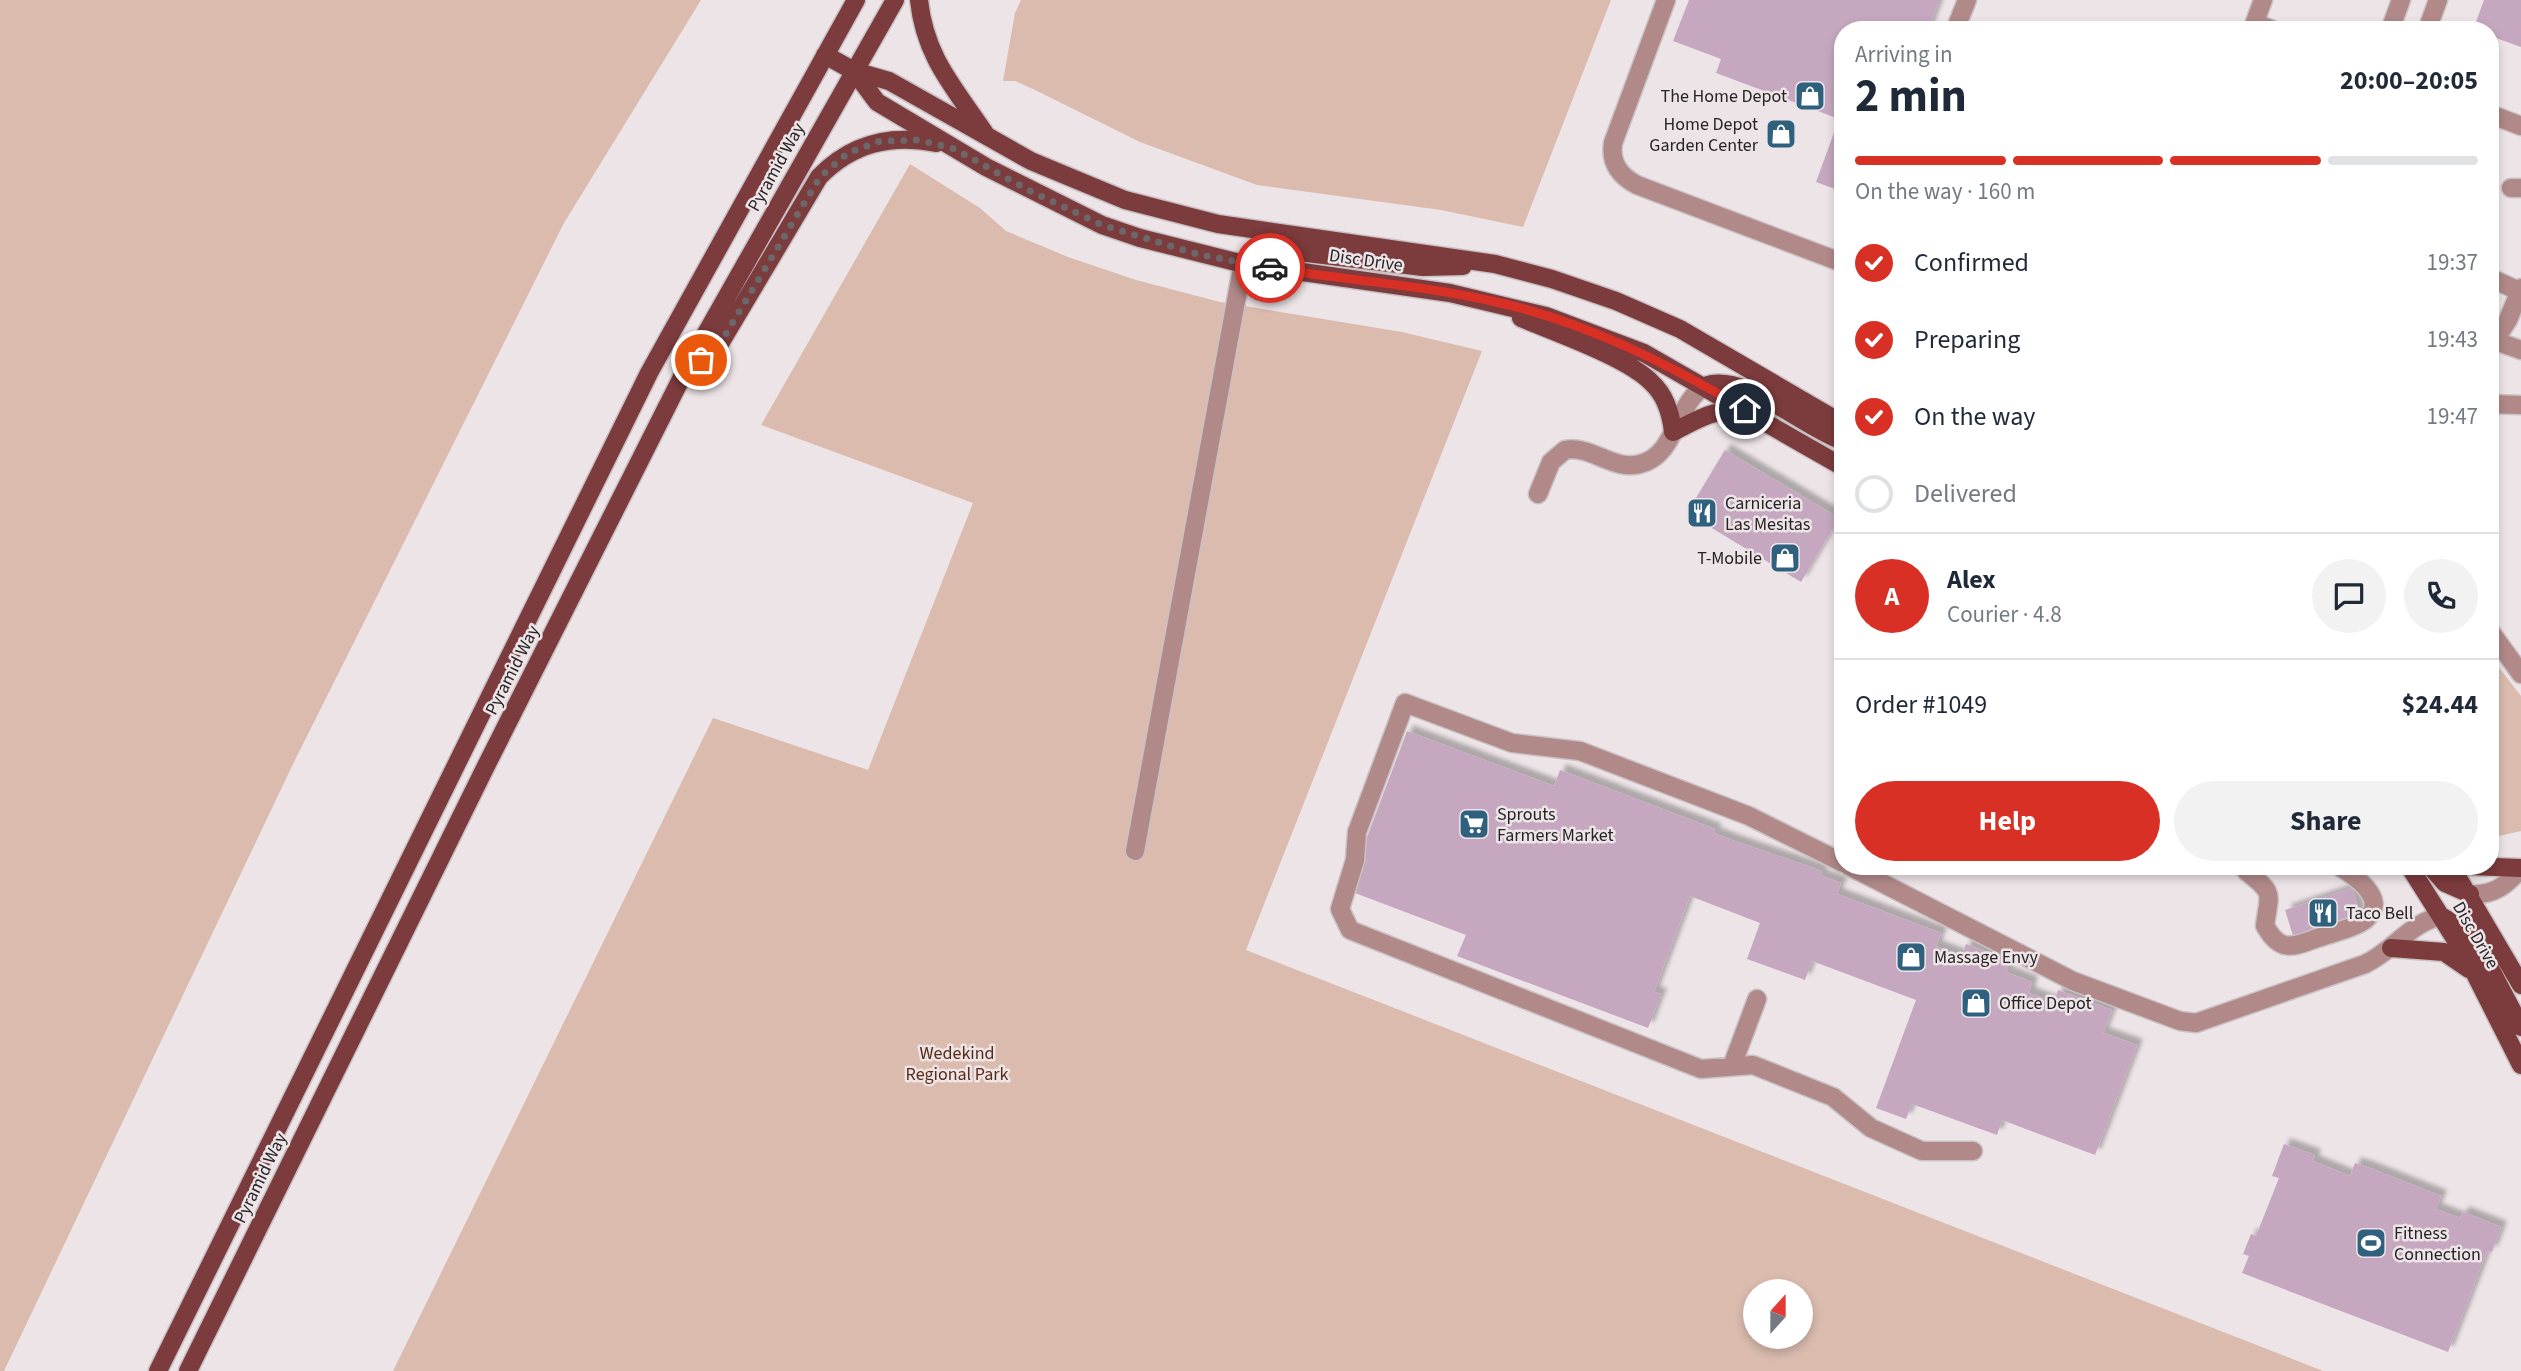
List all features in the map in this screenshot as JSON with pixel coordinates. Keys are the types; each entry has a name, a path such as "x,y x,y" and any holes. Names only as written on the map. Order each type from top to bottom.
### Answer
{"main road":[{"name":"Pyramid Way","path":"158,1371 649,373 856,0"},
{"name":"Pyramid Way","path":"188,1371 467,804 687,367 895,0"},
{"path":"919,0 924,34 935,62 988,137"},
{"name":"Disc Drive","path":"825,55 854,71 889,80 988,137 1079,182 1174,214 1259,231 1495,264 1573,286 1659,320 1834,419"},
{"name":"Disc Drive","path":"854,71 877,102 1028,190 1102,225 1186,251 1243,263 1497,302 1593,331 1644,353 1705,386 1834,462"},
{"path":"687,367 715,352 820,177 832,163 848,153 880,141 919,140 955,149"},
{"path":"1243,263 1270,251 1282,250 1423,267 1495,264"},
{"path":"1450,293 1516,316 1600,352 1648,379 1668,405 1674,432 1717,412 1728,410 1772,426"},
{"path":"1705,386 1716,382 1735,384 1817,431 1834,438"},
{"path":"2499,867 2521,868"},
{"name":"Disc Drive","path":"2415,875 2474,973 2521,1065"},
{"path":"2438,875 2445,883 2470,894"},
{"name":"Disc Drive","path":"2457,875 2521,985"},
{"path":"2441,916 2472,934 2521,1027"},
{"path":"2391,948 2444,952 2474,973"}],"street":[{"path":"1666,0 1613,143 1612,152 1619,172 1637,185 1834,260"},
{"path":"1959,21 1967,0"},
{"path":"2255,21 2263,0"},
{"path":"2393,21 2401,0"},
{"path":"2430,21 2438,0"},
{"path":"2499,117 2521,126"},
{"path":"1136,851 1243,263"},
{"path":"2499,281 2521,290 2499,330"},
{"path":"2499,344 2521,349"},
{"path":"1538,494 1551,462 1565,450 1581,450 1627,465 1640,464 1657,454 1674,432 1691,397 1705,386"},
{"path":"2499,404 2521,405"},
{"path":"2499,643 2521,674"},
{"path":"1834,858 1749,816 1580,751 1525,747 1405,703 1357,832 1355,860 1340,909 1350,930 1701,1069 1752,1065 1833,1097 1871,1128 1922,1150 1973,1151"},
{"path":"2470,894 2490,893 2512,879 2521,868"},
{"path":"1867,875 2073,981 2180,1021 2196,1023 2365,964 2391,948 2411,930 2429,919 2441,916"},
{"path":"2249,875 2269,893 2271,904 2265,926 2269,933 2285,945 2294,945 2342,930 2366,919 2372,912 2373,903 2363,882 2352,875"},
{"path":"1732,1066 1757,999"}],"green space":[{"path":"0,0 701,0 564,223 293,764 4,1371 0,1371"},
{"path":"1021,0 1611,0 1523,227 1441,210 1257,185 1140,142 1015,81 1003,81 1015,13"},
{"name":"Wedekind Regional Park","path":"910,164 980,208 1006,231 1068,257 1136,280 1220,302 1402,332 1482,351 1246,950 2323,1371 393,1371 713,718 868,770 973,503 761,425"},
{"path":"2499,668 2521,696 2521,831 2499,836"}],"building":[{"name":"The Home Depot","path":"1689,0 1939,0 1931,21 1834,21 1834,117 1716,73 1721,59 1673,41"},
{"path":"2484,0 2521,0 2521,47 2499,39 2499,21 2476,21"},
{"name":"The Home Depot","path":"1834,133 1834,189 1816,182"},
{"path":"1725,450 1834,515 1834,526 1801,582 1687,513"},
{"path":"1407,731 1554,786 1560,770 1715,829 1714,833 1732,840 1822,871 1820,875 1841,883 1837,894 1941,933 1936,946 1962,956 1966,944 2010,961 2006,972 2032,982 2029,993 2054,1002 2058,990 2112,1010 2103,1033 2137,1045 2095,1155 2002,1120 1997,1135 1912,1104 1906,1119 1876,1108 1916,1000 1812,961 1805,980 1747,959 1760,923 1690,896 1654,992 1661,994 1648,1028 1457,956 1466,935 1347,890"},
{"name":"Taco Bell","path":"2352,888 2361,917 2294,939 2285,910"},
{"name":"Fitness Connection","path":"2284,1144 2315,1155 2313,1161 2350,1176 2355,1163 2370,1168 2441,1196 2436,1209 2460,1218 2463,1212 2501,1227 2492,1252 2487,1251 2448,1352 2242,1273 2249,1256 2243,1254 2251,1234 2256,1236 2279,1178 2272,1176"}],"way so far":[{"path":"701,360 715,352 820,177 832,163 848,153 880,141 919,140 955,149 1028,190 1102,225 1197,254 1270,268"}],"place":[{"name":"The Home Depot","path":"1810,96"},
{"name":"Home Depot Garden Center","path":"1781,134"},
{"name":"Carniceria Las Mesitas","path":"1702,513"},
{"name":"T-Mobile","path":"1785,558"},
{"name":"Sprouts Farmers Market","path":"1474,824"},
{"name":"Taco Bell","path":"2323,913"},
{"name":"Massage Envy","path":"1911,957"},
{"name":"Office Depot","path":"1976,1003"},
{"name":"Fitness Connection","path":"2371,1243"}],"route":[{"path":"1270,268 1450,293 1497,302 1546,316 1593,331 1644,353 1745,409"}]}
